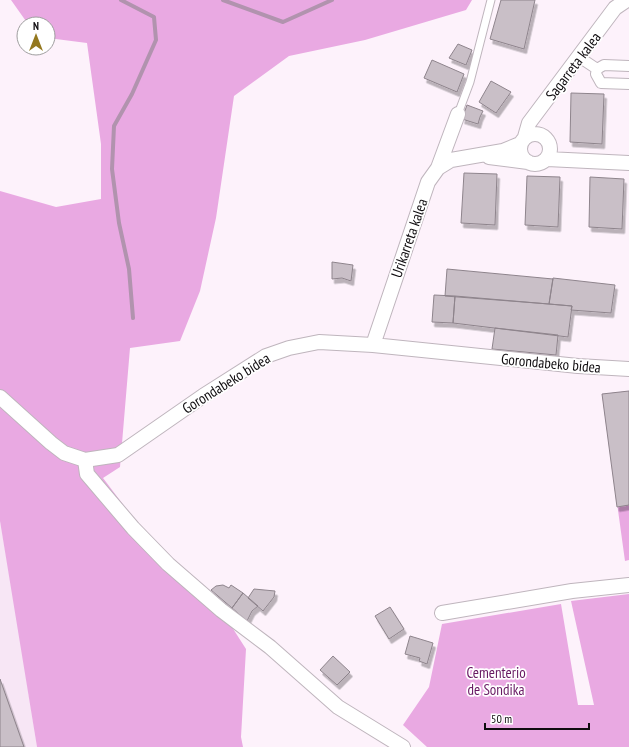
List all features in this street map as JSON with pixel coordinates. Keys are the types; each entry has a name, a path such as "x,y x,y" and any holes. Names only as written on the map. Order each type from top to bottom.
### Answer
{"street":[{"name":"Sagarreta kalea","path":"523,140 530,124 615,8 627,0"},
{"path":"579,57 597,69"},
{"path":"597,69 604,65 629,66"},
{"path":"597,69 596,74 601,83 629,84"},
{"name":"Urikarreta kalea","path":"372,345 428,182 438,168 458,114"},
{"path":"438,168 451,160 503,151 523,140 530,134 540,134 548,140 549,155"},
{"path":"523,140 521,154 528,162"},
{"path":"549,155 572,160 629,163"},
{"path":"473,156 538,164 549,155"},
{"name":"Gorondabeko bidea","path":"0,397 64,453 85,460 118,455 203,396 266,356 289,348 319,342 372,345 578,366 629,369"},
{"path":"85,460 87,474 133,528 168,564 221,610 270,647 338,707 403,747"},
{"path":"442,614 572,591 629,585"}],"lane":[{"path":"458,114 470,82 491,0"}],"shaded area":[{"path":"0,521 17,620 37,747 0,747"}],"green space":[{"path":"11,0 472,0 466,10 365,40 289,56 234,96 216,218 200,291 180,341 130,348 120,467 103,478 168,564 221,610 246,649 241,737 243,747 37,747 0,521 0,191 56,207 101,199 101,144 87,43 56,39 56,16 22,16"},
{"path":"629,391 629,560 625,561 602,394"},
{"name":"Cementerio de Sondika","path":"629,594 629,747 427,747 403,725 429,687 442,624 561,604 578,705 594,705 571,601"}],"building":[{"path":"501,0 535,0 524,49 490,39"},
{"path":"458,44 472,50 466,65 449,58"},
{"path":"432,60 464,74 457,92 424,78"},
{"path":"491,81 511,92 496,113 479,102"},
{"path":"571,93 604,94 602,144 570,142"},
{"path":"467,105 483,111 478,124 462,119"},
{"path":"464,173 497,174 495,225 461,223"},
{"path":"527,176 560,177 558,227 525,225"},
{"path":"590,177 624,179 622,229 589,227"},
{"path":"332,262 353,265 351,281 342,278 332,279"},
{"path":"447,269 553,279 549,304 445,296"},
{"path":"553,278 615,285 611,313 571,310 572,306 549,304"},
{"path":"434,295 455,296 453,323 432,322"},
{"path":"455,296 572,306 568,337 453,323"},
{"path":"495,328 558,335 556,355 492,349"},
{"path":"629,391 629,505 617,507 602,394"},
{"path":"223,585 229,588 231,585 243,593 232,608 211,590 216,586"},
{"path":"254,589 275,591 274,597 263,611 248,598"},
{"path":"243,593 258,606 252,611 247,621 232,608"},
{"path":"390,607 404,629 389,639 375,616"},
{"path":"410,636 433,643 427,664 419,661 420,658 405,654"},
{"path":"333,656 350,672 337,685 320,670"},
{"path":"0,679 24,747 0,747"}],"waterway":[{"path":"121,0 154,17 156,40 132,94 114,126 112,169 119,223 129,269 133,318"},
{"path":"223,0 283,22 332,0"}]}
